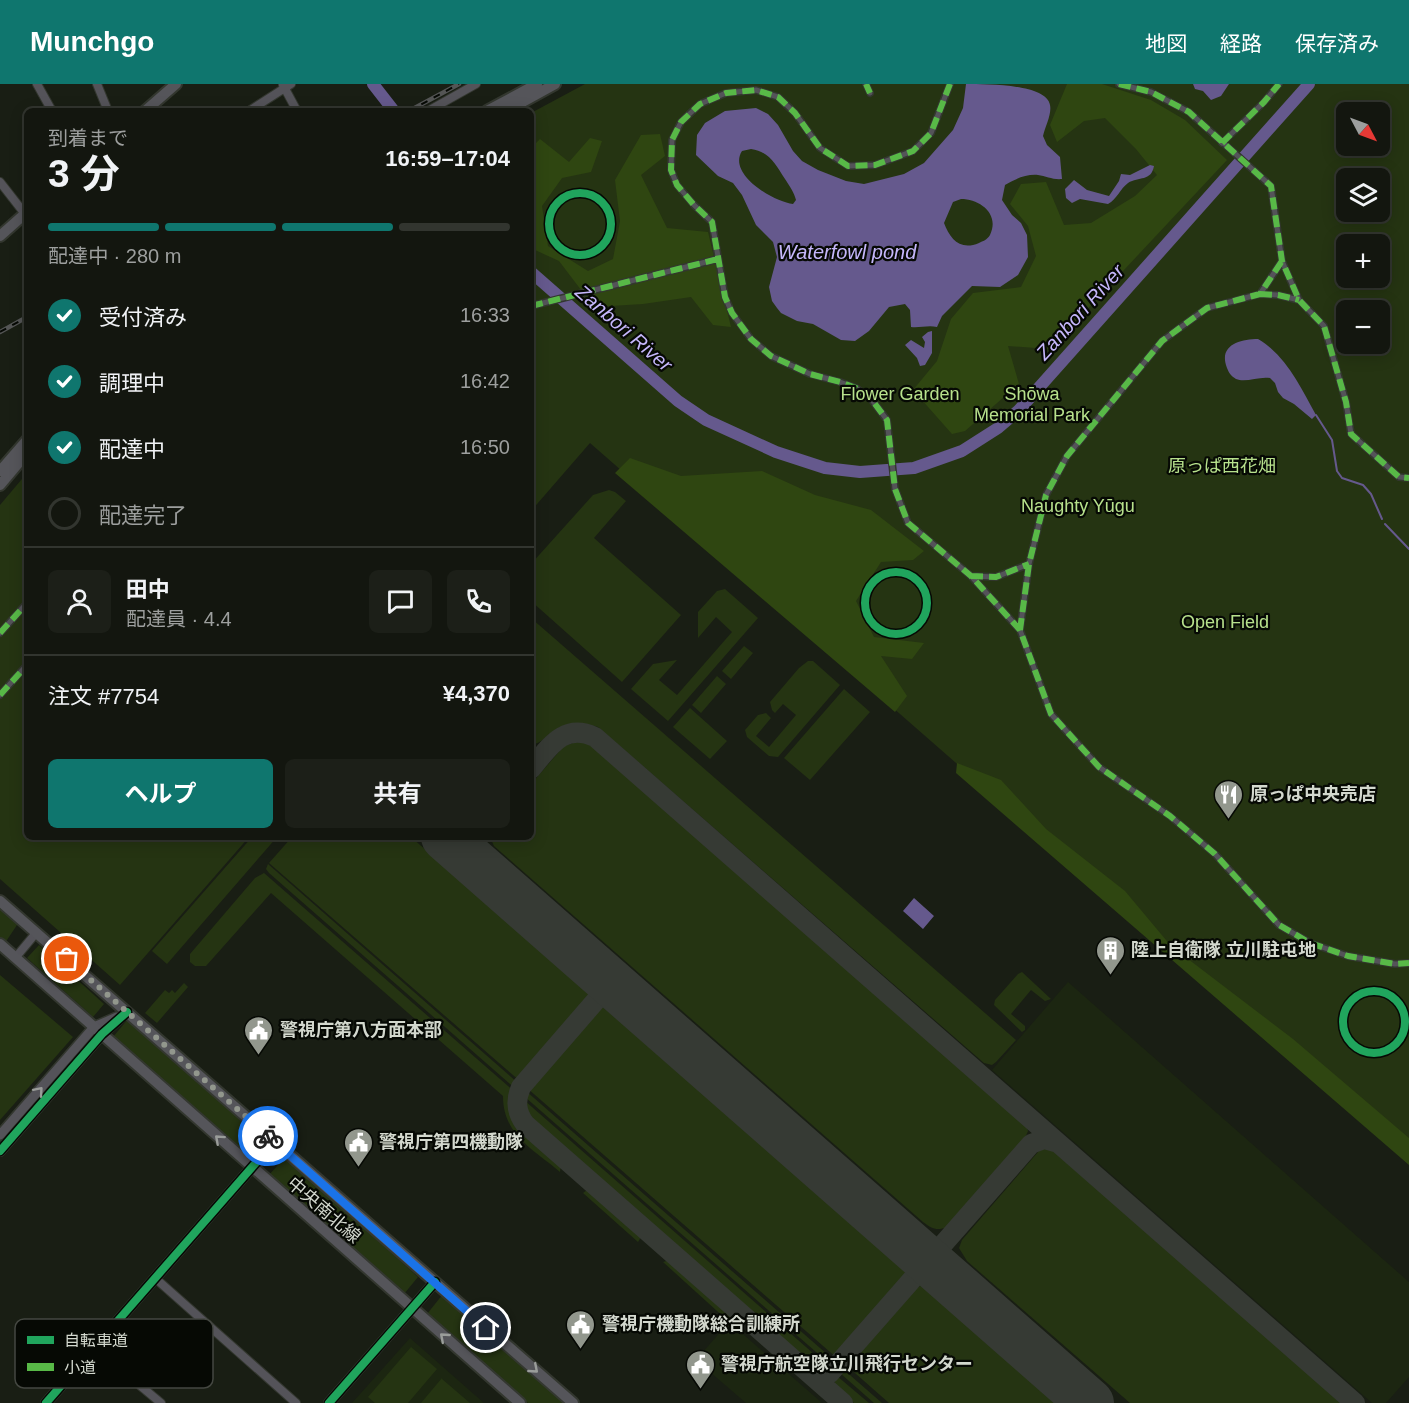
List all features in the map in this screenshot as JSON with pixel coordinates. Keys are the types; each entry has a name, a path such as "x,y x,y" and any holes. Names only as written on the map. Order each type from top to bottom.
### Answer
{"main road":[{"path":"148,108 176,84"},
{"path":"493,108 537,84"},
{"path":"511,108 555,84"},
{"path":"0,236 24,215"},
{"path":"0,471 24,443"},
{"path":"0,485 24,457"},
{"name":"中央南北線","path":"0,901 573,1403"},
{"name":"中央南北線","path":"0,944 520,1403"}],"street":[{"path":"37,84 50,108"},
{"path":"97,84 107,108"},
{"path":"433,108 476,84"},
{"path":"866,84 870,93"},
{"path":"950,84 931,133 913,151 875,165 848,166 820,148 795,113 778,97 768,92 756,90 726,93 700,104 681,122 672,140 671,170 677,186 712,222 725,297 732,313 751,339 771,356 810,374 848,385 872,400 887,420 896,489 908,523 971,576 1020,630 1051,714 1099,767 1170,816 1215,854 1279,925 1310,943 1348,957 1395,964 1409,963"},
{"path":"1119,84 1151,92 1189,112 1271,186 1282,261 1299,300 1324,326 1346,402 1351,434 1399,477 1409,478"},
{"path":"1222,143 1279,84"},
{"path":"253,108 286,85 296,108"},
{"path":"0,182 24,211"},
{"path":"534,305 718,260"},
{"path":"1260,294 1282,261"},
{"path":"1020,630 1029,564 1046,495 1067,456 1162,341 1207,308 1260,294 1299,300"},
{"path":"971,576 996,577 1029,564"},
{"path":"0,633 24,606"},
{"path":"0,695 24,667"},
{"path":"16,957 36,933"},
{"path":"0,1135 98,1031 127,1012"},
{"path":"0,1151 98,1031"},
{"path":"119,1319 274,1142"},
{"path":"155,1278 201,1319"},
{"path":"329,1403 435,1282"},
{"path":"213,1329 296,1403"},
{"path":"46,1403 59,1388"},
{"path":"143,1388 161,1403"}],"shaded area":[{"path":"1068,982 1409,1282 1409,1377 1386,1403 1372,1403 992,1070"},
{"path":"729,1322 821,1402 746,1403 696,1360"},
{"path":"410,1338 484,1403 352,1403"}],"green space":[{"name":"Shōwa Memorial Park","path":"585,84 1409,84 1409,1159 590,443 534,508 534,111"},
{"path":"1067,84 1102,84 1151,100 1185,120 1227,160 1050,349 1008,346 1019,384 965,431 952,434 913,390 937,361 951,319 973,293 1021,287 1036,256 1028,226 1010,204 1021,184 1046,182 1064,225 1091,223 1135,196 1157,175 1136,149 1105,118 1084,121 1057,142 1050,125"},
{"path":"660,134 665,156 641,175 667,228 708,232 731,327 713,325 691,297 643,304 594,307 559,261 535,250 534,145 540,139 569,162 590,138 602,141 591,172 562,178 542,206 548,246 588,271 613,259 620,221 615,180 641,135"},
{"path":"630,458 681,476 762,471 815,495 871,510 924,551 913,560 881,562 856,601 874,637 924,643 912,659 881,656 907,696 895,712 615,473"},
{"path":"24,477 24,840 246,840 120,985 0,879 0,505"},
{"path":"609,490 626,501 594,538 681,615 622,682 534,604 534,561 593,495"},
{"path":"725,589 758,618 668,721 631,689 653,664 677,660 659,680 677,695 732,632 716,617 698,638 698,612 717,591"},
{"path":"534,621 1016,1040 992,1065 984,1063 598,727 581,723 566,725 534,744"},
{"path":"744,646 753,653 731,679 722,671"},
{"path":"808,661 813,661 840,685 778,757 769,756 747,737 745,730 758,715 766,713 771,718 756,736 769,747 796,715 783,704 775,713 770,702 799,668"},
{"path":"717,676 726,684 701,713 692,705"},
{"path":"844,689 870,712 810,780 784,758"},
{"path":"690,708 727,741 710,759 673,727"},
{"path":"579,741 587,742 594,747 1026,1125 1028,1131 1025,1138 947,1227 935,1229 923,1222 494,846 491,840 534,840 534,781 564,746"},
{"path":"957,763 1001,780 1046,829 1125,891 1171,946 1293,1039 1409,1138 1409,1165 956,773"},
{"path":"249,840 274,840 167,964 152,951"},
{"path":"289,840 414,840 587,992 590,996 588,1004 521,1082 269,863"},
{"path":"268,864 519,1084 517,1090 269,873 266,869"},
{"path":"264,873 516,1093 514,1104 521,1122 535,1139 560,1159 560,1172 521,1140 514,1131 504,1110 503,1096 271,893 206,966 195,966 190,962 190,954 255,878"},
{"path":"0,906 19,922 5,943 0,939"},
{"path":"39,945 104,1004 93,1017 27,958"},
{"path":"1022,972 1051,999 1045,1001 1031,990 1011,1014 1025,1026 1022,1032 994,1005 995,1000"},
{"path":"0,975 73,1037 0,1120"},
{"path":"184,983 188,987 157,1023 145,1013 165,990 169,993 172,990 175,993"},
{"path":"603,1007 905,1269 908,1274 905,1283 838,1359 527,1088 594,1011"},
{"path":"128,1019 262,1137 247,1154 113,1037"},
{"path":"526,1091 836,1362 832,1366 525,1097"},
{"path":"524,1100 830,1368 824,1373 816,1371 536,1125 527,1114"},
{"path":"1043,1148 1056,1151 1344,1403 1130,1403 967,1261 959,1248 962,1240"},
{"path":"286,1156 418,1277 404,1294 269,1175"},
{"path":"587,1190 595,1191 640,1230 641,1237 638,1242 583,1193"},
{"path":"673,1259 734,1314 728,1321 663,1262"},
{"path":"920,1286 926,1288 1058,1403 889,1403 847,1366 911,1292"},
{"path":"443,1294 567,1403 528,1403 427,1314"},
{"path":"411,1347 437,1369 408,1403 375,1403 368,1397"},
{"path":"843,1369 882,1403 874,1403 840,1373"},
{"path":"837,1376 869,1403 854,1403 835,1385"},
{"path":"442,1379 470,1403 421,1403"}],"water":[{"name":"Waterfowl pond","path":"966,84 1001,85 1028,89 1046,98 1050,105 1043,136 1047,145 1060,157 1062,179 1038,175 1021,177 1005,185 1002,200 1012,215 1021,223 1027,235 1028,257 1018,275 1000,287 972,286 942,316 937,327 911,327 910,310 905,304 889,307 869,331 855,341 841,340 813,324 797,321 781,313 772,301 769,287 777,257 773,242 756,225 742,195 733,183 718,176 696,155 697,135 705,123 725,111 756,108 768,114 778,125 793,151 802,161 846,181 864,184 904,174 924,163 953,130 963,108","holes":["751,149 763,153 775,164 794,194 796,200 793,204 775,198 747,177 741,169 739,160 742,151","961,199 981,205 990,214 992,221 990,235 979,243 966,246 957,242 949,234 944,223 953,202"]},
{"path":"1193,84 1229,84 1221,96 1211,100 1203,91 1195,89"},
{"path":"1150,165 1154,166 1147,177 1128,183 1108,204 1080,199 1072,203 1066,198 1065,189 1074,180 1087,190 1109,196 1121,174 1130,175"},
{"path":"932,331 932,353 925,365 920,366 917,358 905,345 911,340 924,348 925,342 922,337"},
{"path":"1258,339 1277,354 1292,373 1316,415 1312,419 1283,398 1270,378 1240,380 1229,373 1225,360 1228,349 1244,340"},
{"path":"914,898 934,916 923,929 903,911"}],"waterway":[{"name":"Zanbori River","path":"373,84 392,108"},
{"name":"Zanbori River","path":"534,275 678,401 706,420 776,452 825,468 860,472 914,468 962,451 998,428 1019,410 1309,84"},
{"path":"1316,415 1332,440 1337,471 1342,478 1363,485 1371,494 1382,519"},
{"path":"1385,524 1409,549"}],"taxiway":[{"path":"534,766 551,746 565,735 584,733 595,737 1355,1403"},
{"path":"460,850 469,840"},
{"path":"611,983 521,1087 517,1106 522,1120 843,1403"},
{"path":"811,1375 823,1377 830,1373 1031,1144 1044,1139 1058,1143"}],"runway":[{"path":"448,840 1090,1403"}],"railway":[{"path":"415,108 459,84"},
{"path":"0,332 24,319"}],"marked path":[{"path":"866,84 870,93"},
{"path":"950,84 931,133 913,151 875,165 848,166 820,148 795,113 778,97 756,90 726,93 700,104 681,122 672,140 671,170 677,185 712,222 725,297 732,313 751,339 771,356 810,374 856,388 872,400 887,420 895,489 908,523 971,576 1020,630 1051,714 1099,767 1170,816 1215,854 1279,925 1310,943 1348,956 1395,964 1409,963"},
{"path":"1119,84 1151,92 1189,112 1271,186 1282,261 1299,300 1324,326 1346,402 1351,434 1399,477 1409,478"},
{"path":"1222,143 1279,84"},
{"path":"534,305 718,259"},
{"path":"1020,630 1029,564 1046,495 1067,456 1162,341 1207,308 1260,294 1282,261"},
{"path":"1260,294 1299,300"},
{"path":"971,576 996,577 1029,564"},
{"path":"0,633 24,606"},
{"path":"0,695 24,668"}],"cycle path":[{"path":"574,193 586,193 602,202 609,212 611,224 609,236 602,246 586,255 574,255 563,250 554,241 549,230 549,218 554,207 563,198 574,193"},
{"path":"890,572 902,572 918,581 925,591 927,603 925,615 918,625 902,634 890,634 879,629 870,620 865,609 865,597 870,586 879,577 890,572"},
{"path":"1368,991 1380,991 1396,1000 1403,1010 1405,1022 1403,1034 1396,1044 1380,1053 1368,1053 1357,1048 1348,1039 1343,1028 1343,1016 1348,1005 1357,996 1368,991"},
{"path":"0,1151 102,1034 127,1012"},
{"path":"119,1319 274,1142"},
{"path":"329,1403 435,1282"},
{"path":"46,1403 59,1388"}],"way so far":[{"path":"67,959 268,1136"}],"place":[{"name":"原っぱ中央売店","path":"1229,820"},
{"name":"陸上自衛隊 立川駐屯地","path":"1110,976"},
{"name":"警視庁第八方面本部","path":"259,1056"},
{"name":"警視庁第四機動隊","path":"358,1168"},
{"name":"警視庁機動隊総合訓練所","path":"581,1350"},
{"name":"警視庁航空隊立川飛行センター","path":"700,1390"}],"route":[{"path":"268,1136 486,1328"}],"park label":[{"name":"Flower Garden","path":"900,394"},
{"name":"原っぱ西花畑","path":"1222,466"},
{"name":"Naughty Yūgu","path":"1078,506"},
{"name":"Open Field","path":"1225,622"}]}
